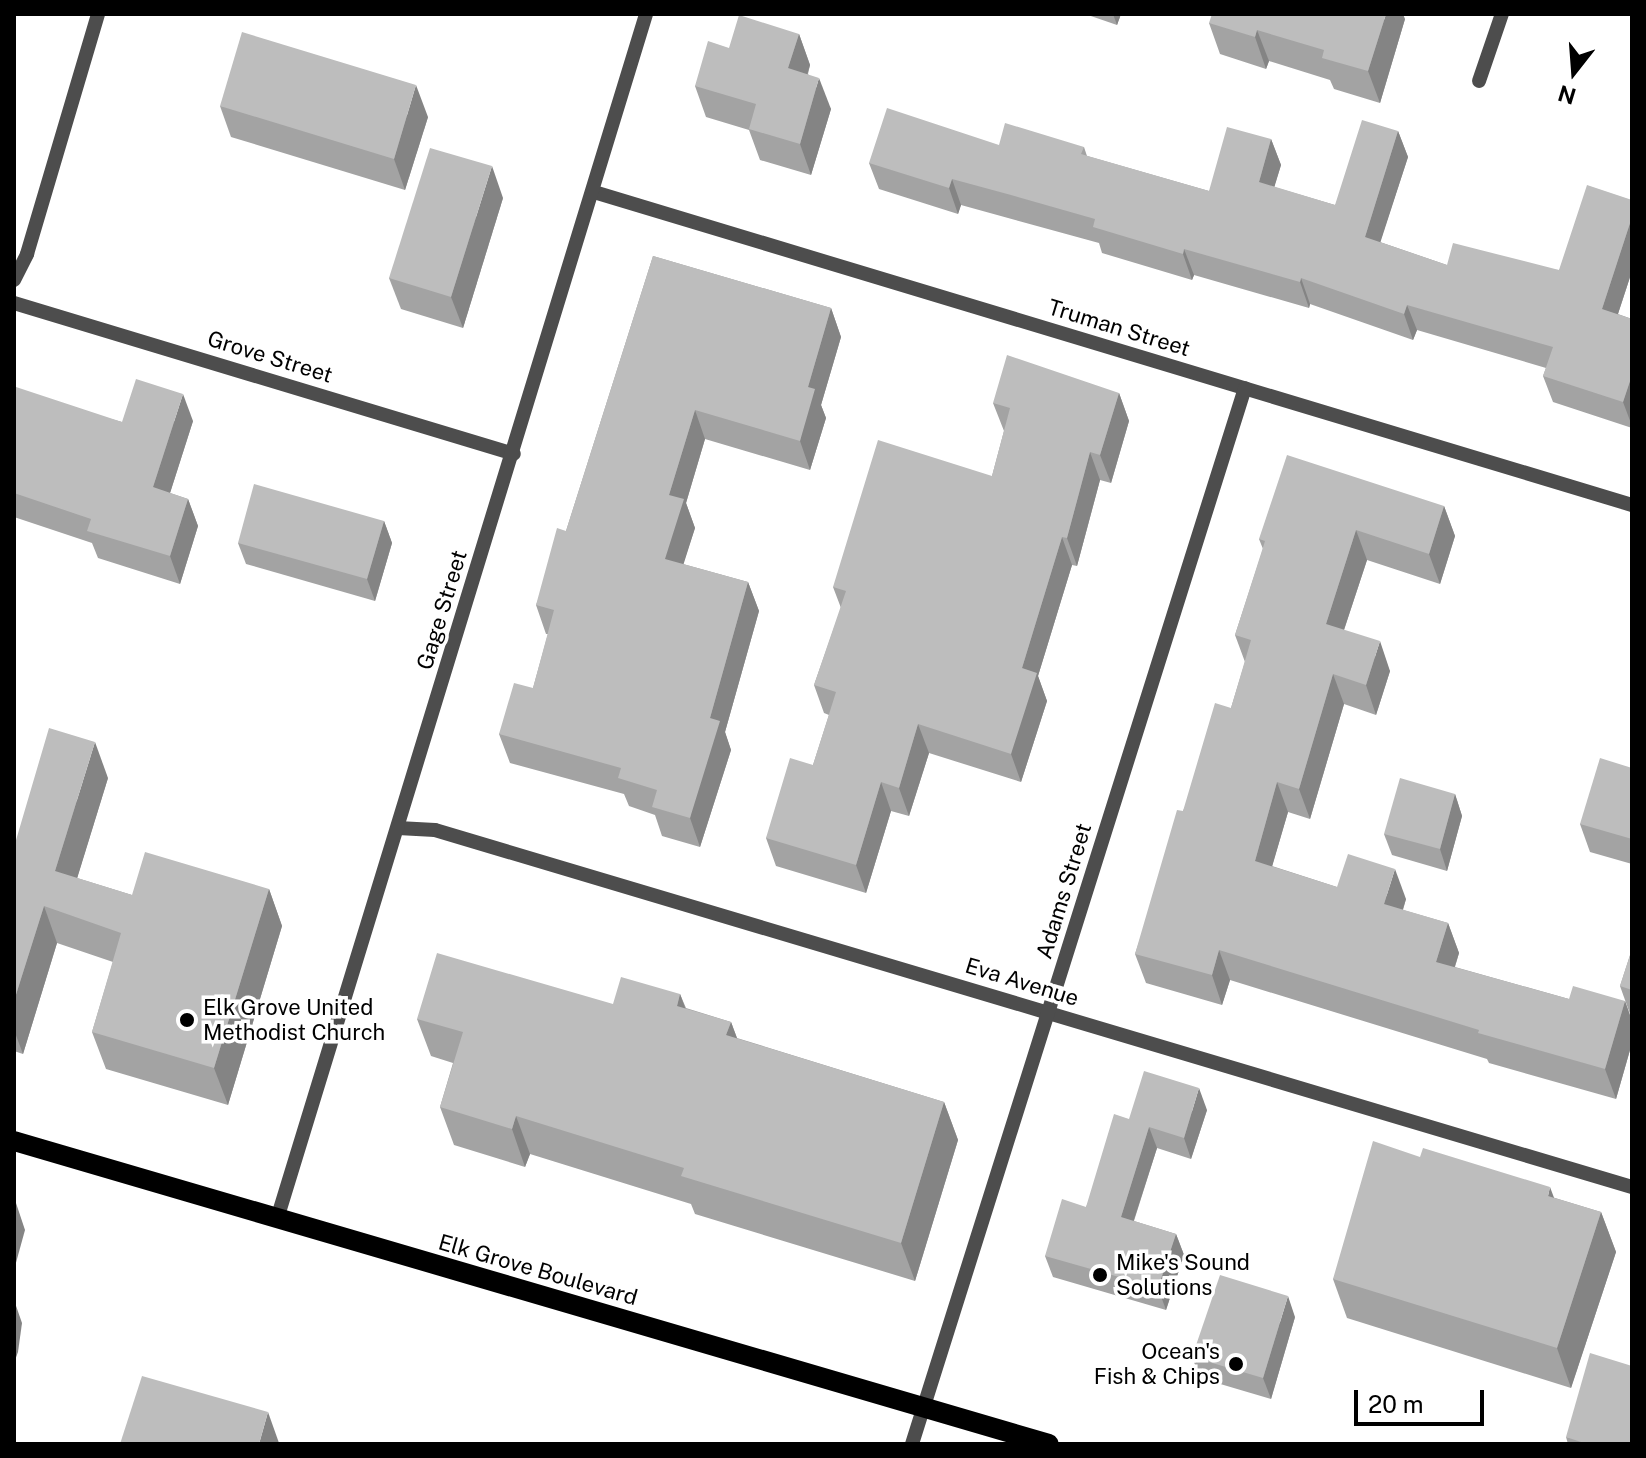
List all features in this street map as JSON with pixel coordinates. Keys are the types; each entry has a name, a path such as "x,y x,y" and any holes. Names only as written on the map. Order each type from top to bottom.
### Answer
{"main road":[{"name":"Elk Grove Boulevard","path":"14,1141 1049,1444"}],"street":[{"path":"14,280 27,254 98,14"},
{"name":"Gage Street","path":"277,1219 514,454 646,14"},
{"path":"1479,81 1502,14"},
{"name":"Truman Street","path":"594,192 1632,505"},
{"name":"Grove Street","path":"14,303 514,454"},
{"name":"Adams Street","path":"912,1444 1245,388"},
{"name":"Eva Avenue","path":"398,828 435,830 1632,1187"}],"building":[{"path":"1212,14 1386,14 1368,71 1322,58 1324,50 1257,30 1255,37 1209,23"},
{"path":"739,15 799,34 788,68 819,78 800,144 749,129 756,104 695,86 708,41 729,48"},
{"path":"242,32 416,85 394,159 220,106"},
{"path":"887,108 999,145 1005,123 1084,147 1081,154 1209,191 1227,127 1271,139 1259,182 1335,205 1362,120 1398,131 1365,237 1447,265 1453,243 1559,270 1587,185 1632,200 1632,217 1602,309 1632,319 1632,375 1623,402 1543,376 1553,347 1407,305 1404,314 1301,278 1300,282 1184,249 1183,254 1093,227 1095,219 1011,195 952,179 949,188 869,163"},
{"path":"430,148 492,166 451,297 389,278"},
{"path":"653,256 831,308 808,387 815,389 800,441 695,410 669,495 684,499 665,559 748,582 710,718 720,721 690,818 652,807 657,790 618,778 621,768 499,734 514,683 533,688 554,610 536,605 557,528 566,531"},
{"path":"1007,355 1119,393 1100,455 1090,452 1067,538 1062,537 1022,668 1037,673 1011,754 918,724 899,788 881,782 856,865 766,838 790,758 813,765 836,692 814,685 846,591 833,587 878,440 992,476 1010,408 993,403"},
{"path":"136,379 183,394 153,487 188,499 170,556 87,531 91,519 14,493 16,387 122,422"},
{"path":"1287,455 1444,506 1429,554 1356,530 1326,624 1380,641 1366,685 1333,674 1299,789 1277,782 1255,861 1337,887 1348,854 1395,869 1384,904 1448,923 1436,962 1569,999 1573,986 1625,1001 1605,1069 1478,1033 1479,1030 1219,950 1212,975 1135,954 1177,810 1183,811 1215,703 1231,708 1251,640 1235,635 1265,541 1259,539"},
{"path":"254,484 384,521 367,579 238,543"},
{"path":"49,728 95,742 55,871 132,895 145,852 269,889 214,1068 92,1032 121,933 44,906 14,1001 14,847"},
{"path":"1600,758 1632,768 1632,839 1580,824"},
{"path":"1400,778 1455,794 1440,849 1384,834"},
{"path":"1632,949 1632,990 1620,986"},
{"path":"437,953 613,1004 621,977 680,994 677,1006 731,1022 726,1035 944,1102 901,1243 681,1176 684,1168 516,1116 512,1129 440,1107 463,1032 417,1019"},
{"path":"1144,1071 1199,1088 1184,1138 1149,1127 1121,1217 1176,1234 1158,1288 1045,1256 1062,1199 1086,1207 1114,1114 1129,1119"},
{"path":"1373,1141 1420,1157 1423,1148 1550,1187 1548,1196 1601,1212 1557,1348 1333,1279"},
{"path":"1220,1275 1288,1296 1263,1378 1192,1357"},
{"path":"1590,1353 1632,1366 1632,1444 1587,1444 1566,1437"},
{"path":"142,1376 268,1412 259,1444 120,1444"}],"place":[{"name":"Elk Grove United Methodist Church","path":"187,1020"},
{"name":"Mike's Sound Solutions","path":"1100,1275"},
{"name":"Ocean's Fish & Chips","path":"1236,1364"}]}
